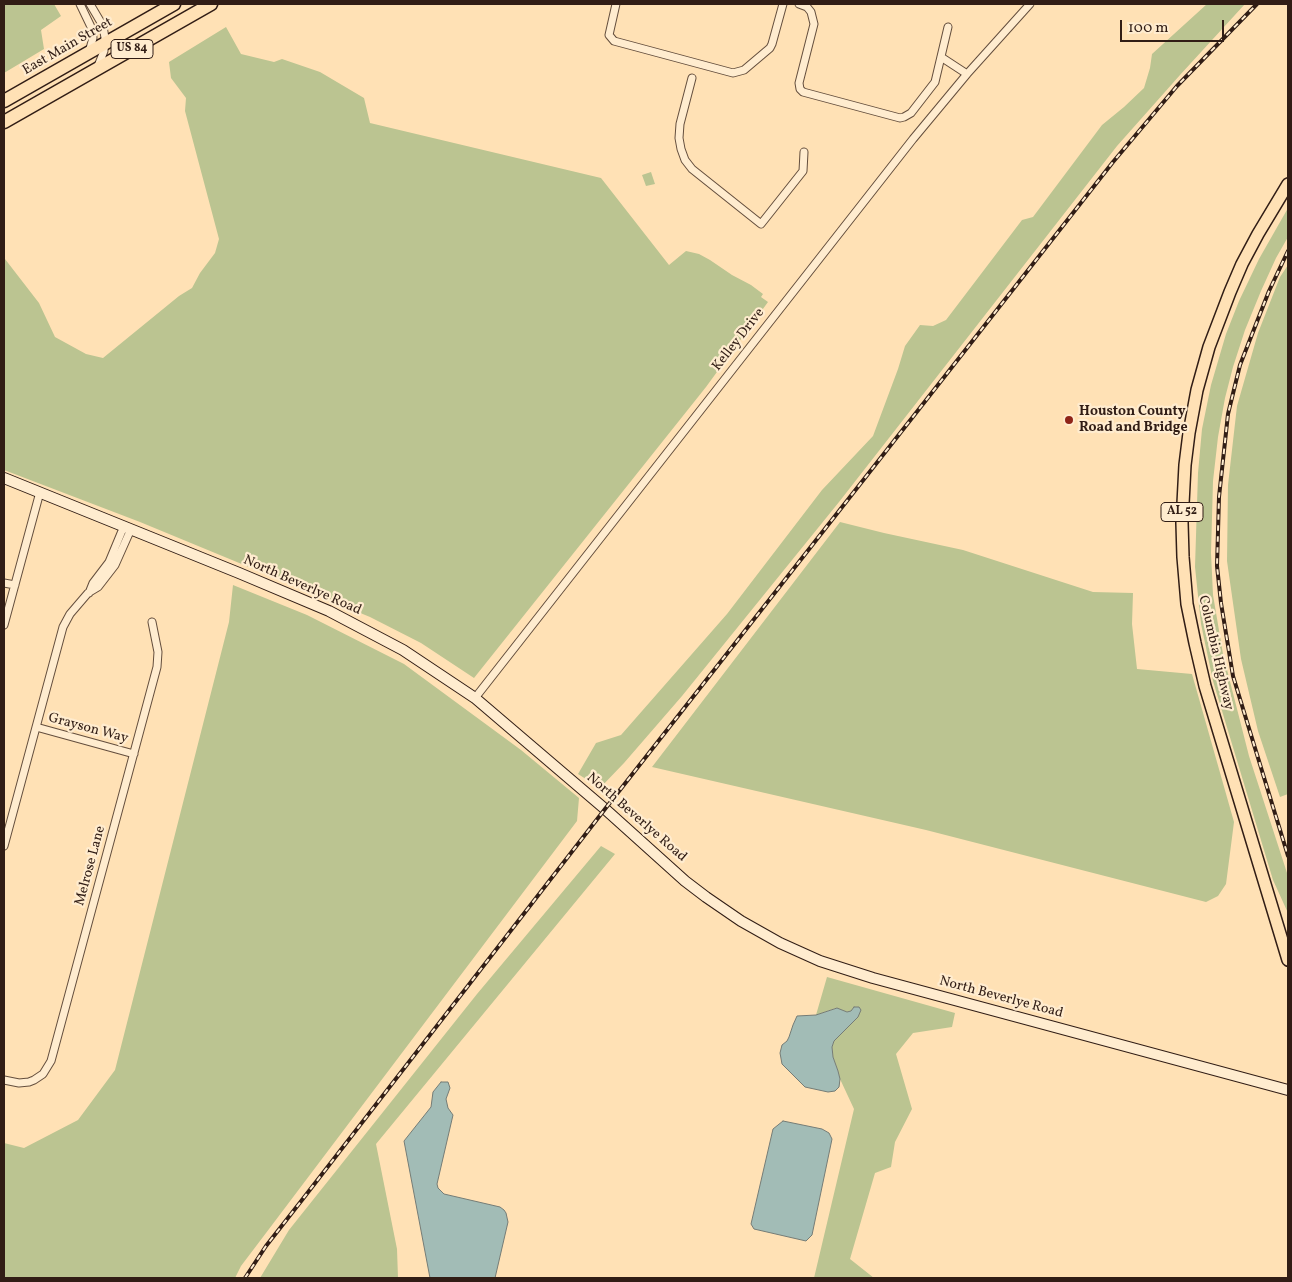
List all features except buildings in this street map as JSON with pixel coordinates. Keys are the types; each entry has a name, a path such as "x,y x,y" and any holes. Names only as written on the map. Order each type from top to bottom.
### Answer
{"highway":[{"name":"East Main Street","path":"4,101 174,4"},
{"name":"US 84","path":"4,122 211,4"}],"main road":[{"name":"Columbia Highway","path":"1288,184 1242,264 1209,347 1197,390 1189,433 1185,465 1182,523 1187,604 1205,686 1288,959"}],"street":[{"path":"80,4 92,29 93,38 89,52"},
{"path":"90,4 103,26 105,43 102,57 96,69"},
{"path":"616,4 610,35 614,41 733,73 744,70 770,48 783,4"},
{"path":"798,4 807,7 811,12 814,24 799,83 802,92 900,118 911,113 935,82 948,27"},
{"name":"Kelley Drive","path":"475,698 913,139 967,74 1030,4"},
{"path":"103,26 110,31 122,33"},
{"path":"941,57 967,74"},
{"path":"692,78 680,124 679,138 685,160 692,169 760,224 803,171 804,152"},
{"name":"North Beverlye Road","path":"4,478 239,573 350,622 403,650 475,698 706,897 741,921 780,943 820,961 873,978 1288,1090"},
{"path":"4,624 40,492"},
{"path":"4,846 63,626 109,562 127,527"},
{"path":"4,583 14,585"},
{"name":"Melrose Lane","path":"4,1080 19,1083 34,1080 43,1074 51,1061 158,662 158,646 152,622"},
{"name":"Grayson Way","path":"36,727 134,754"}],"green space":[{"path":"4,4 54,4 61,16 41,30 44,49 4,73"},
{"path":"1207,4 1245,4 1117,146 839,502 682,696 624,763 600,788 578,774 596,743 621,735 727,614 822,490 873,436 905,346 920,325 933,326 946,320 1022,220 1033,217 1102,125 1144,88 1152,54"},
{"path":"226,27 241,54 274,62 282,59 320,72 364,98 370,123 601,178 669,265 686,251 699,254 751,285 763,294 761,297 768,302 706,387 474,678 421,643 370,617 140,522 4,470 4,255 5,259 39,303 55,337 86,354 103,358 179,296 192,288 200,273 215,253 219,239 185,111 186,98 171,78 169,62"},
{"path":"651,172 655,184 646,186 642,175"},
{"path":"1288,208 1288,237 1276,258 1245,330 1225,398 1213,481 1211,553 1213,595 1223,654 1249,756 1288,876 1288,913 1273,880 1213,681 1201,624 1195,567 1198,473 1202,429 1211,385 1226,334 1239,301 1259,259"},
{"path":"1288,265 1288,794 1280,797 1258,731 1241,659 1227,561 1228,485 1237,406 1258,333 1280,277"},
{"path":"840,522 963,550 1093,592 1133,593 1132,624 1137,669 1192,674 1234,822 1226,884 1218,896 1206,902 926,830 652,767"},
{"path":"233,585 307,615 404,664 521,750 579,798 577,821 241,1266 235,1278 4,1278 4,1143 24,1148 78,1120 115,1070 229,622"},
{"path":"601,846 615,854 376,1144 397,1249 398,1278 260,1278 289,1230 477,994"},
{"path":"827,977 955,1013 952,1027 913,1033 896,1054 912,1109 895,1142 891,1167 875,1173 850,1259 874,1278 814,1278 854,1109 840,1079 832,1047 834,1041 858,1017 851,1011 847,1012 836,1008 816,1015"}],"water":[{"path":"854,1007 859,1007 861,1010 858,1017 834,1041 832,1047 840,1079 839,1087 835,1091 828,1092 805,1087 782,1064 780,1053 782,1045 787,1041 797,1016 816,1015 837,1008 847,1012 851,1011"},
{"path":"441,1082 448,1082 450,1088 446,1099 448,1108 453,1115 437,1184 438,1188 444,1194 500,1207 506,1213 508,1222 495,1278 430,1278 404,1141 431,1107 433,1092"},
{"path":"783,1121 822,1129 829,1133 832,1139 812,1235 806,1241 754,1229 751,1224 773,1129"}],"railway":[{"path":"245,1278 266,1246 605,809 1113,162 1177,86 1257,4"},
{"path":"1288,251 1269,291 1240,365 1228,414 1219,497 1217,566 1233,676 1288,856"}],"place":[{"name":"Houston County Road and Bridge","path":"1069,420"}]}
